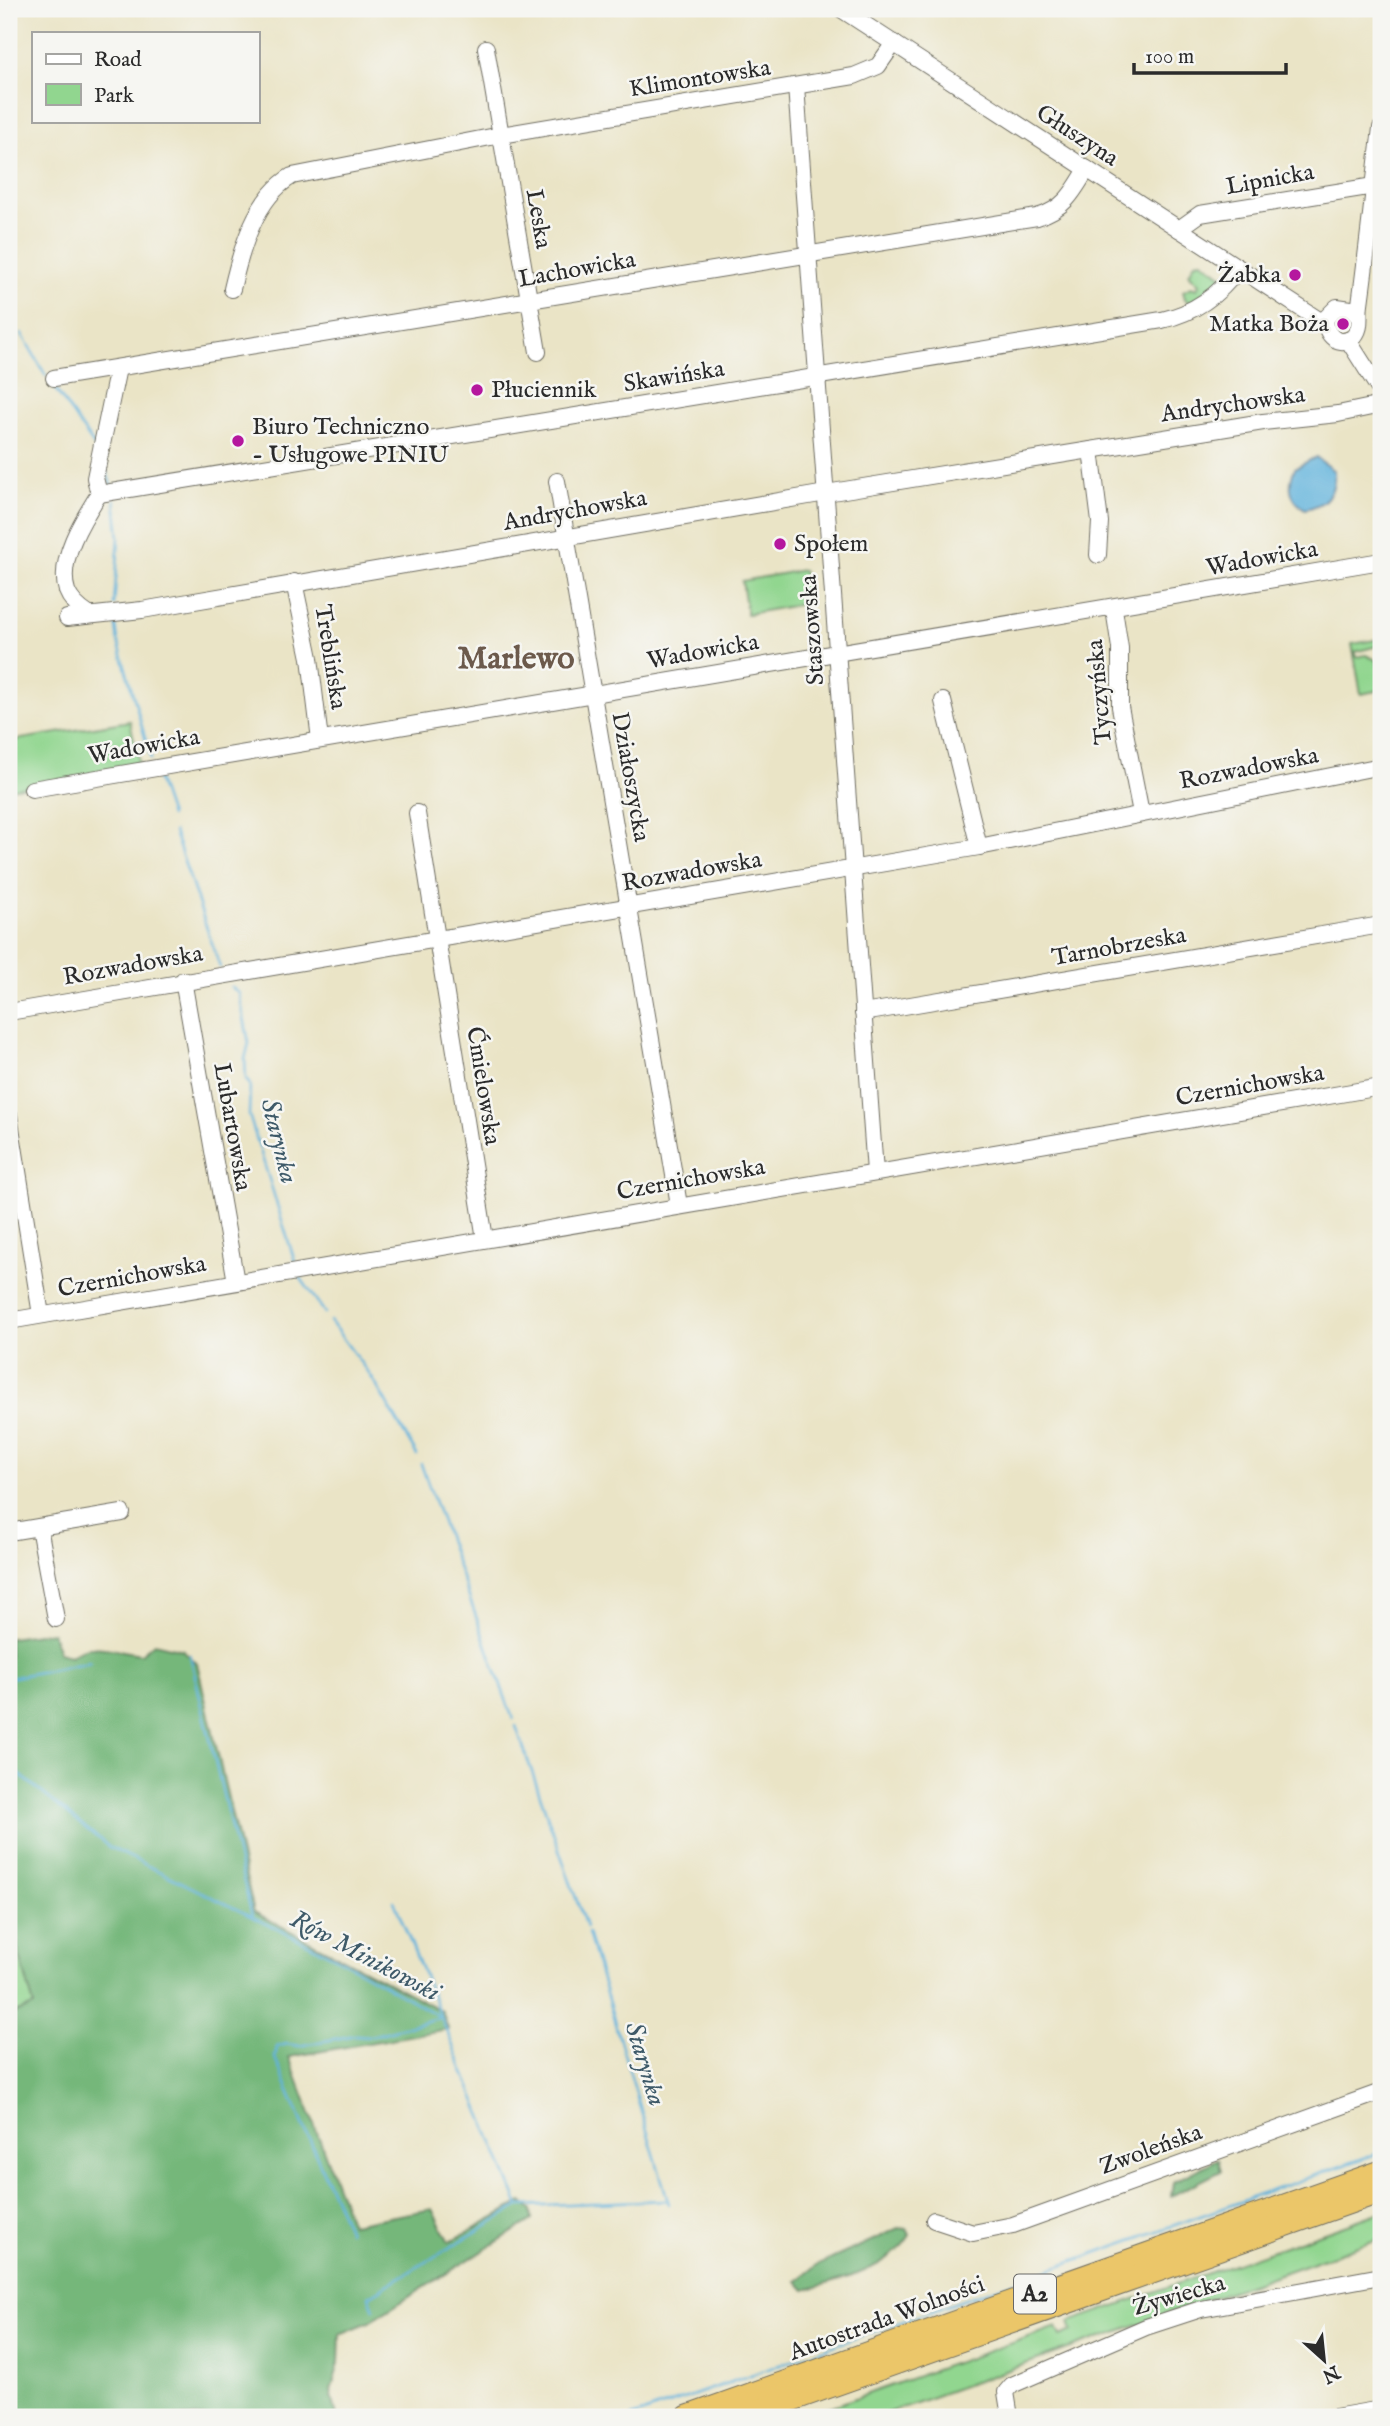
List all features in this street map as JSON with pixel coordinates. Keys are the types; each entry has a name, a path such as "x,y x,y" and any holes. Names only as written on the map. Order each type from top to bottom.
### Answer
{"highway":[{"name":"Autostrada Wolności","path":"688,2417 1381,2172"},
{"name":"Autostrada Wolności","path":"742,2417 1381,2190"}],"street":[{"name":"Głuszyna","path":"841,9 1288,300 1327,318 1332,338 1353,324"},
{"name":"Klimontowska","path":"232,289 240,256 273,190 292,176 368,159 796,86 871,70 884,60 894,43"},
{"path":"486,48 501,135"},
{"name":"Staszowska","path":"796,86 875,1172"},
{"path":"1353,324 1381,128"},
{"name":"Leska","path":"501,135 538,352"},
{"name":"Lachowicka","path":"54,379 1037,217 1051,212 1067,201 1087,169"},
{"name":"Lipnicka","path":"1180,229 1200,214 1374,186"},
{"name":"Skawińska","path":"99,494 1172,317 1206,301 1226,286 1239,268"},
{"path":"1327,318 1337,307 1353,324 1378,386"},
{"path":"89,615 75,604 65,581 69,556 83,519 99,494 95,478 118,368"},
{"name":"Andrychowska","path":"67,618 142,610 826,493 1263,422 1338,414 1381,405"},
{"path":"1091,450 1100,522 1098,555"},
{"name":"Działoszycka","path":"557,481 679,1205"},
{"name":"Wadowicka","path":"32,789 837,652 1114,609 1381,561"},
{"name":"Treblińska","path":"294,582 310,658 320,740"},
{"name":"Tyczyńska","path":"1114,609 1119,648 1120,708 1141,813"},
{"path":"943,701 979,848"},
{"name":"Rozwadowska","path":"9,1012 183,980 979,848 1381,766"},
{"name":"Ćmielowska","path":"417,813 485,1239"},
{"name":"Tarnobrzeska","path":"863,1013 1381,925"},
{"name":"Lubartowska","path":"183,980 236,1283"},
{"name":"Czernichowska","path":"9,1321 1381,1087"},
{"path":"9,1115 41,1315"},
{"path":"9,1532 122,1513"},
{"path":"39,1527 55,1619"},
{"name":"Zwoleńska","path":"934,2220 973,2233 1013,2225 1381,2092"},
{"name":"Żywiecka","path":"1010,2417 1006,2397 1012,2385 1146,2327 1218,2305 1381,2276"},
{"path":"1335,2417 1381,2409"}],"green space":[{"path":"1202,261 1224,277 1190,303 1185,299 1183,291 1191,287 1197,289 1199,284 1189,274 1195,262"},
{"path":"803,570 809,603 747,614 742,581"},
{"path":"1381,639 1381,645 1355,652 1357,657 1366,655 1376,660 1381,670 1381,690 1361,694 1352,644"},
{"path":"130,721 140,767 9,789 9,741"},
{"path":"52,1632 59,1653 70,1656 78,1651 95,1648 141,1654 154,1643 183,1650 197,1663 254,1912 442,2011 448,2029 289,2057 351,2224 432,2209 449,2242 522,2202 531,2210 532,2220 369,2322 340,2334 339,2363 331,2391 337,2417 9,2417 9,2015 34,2006 9,1917 9,1638"},
{"path":"9,1917 34,2006 9,2015"},
{"path":"1218,2159 1221,2171 1171,2196 1173,2182"},
{"path":"1381,2212 1381,2238 876,2417 802,2417 1057,2327 1061,2336 1072,2331 1069,2322"},
{"path":"899,2228 907,2229 910,2235 901,2247 890,2257 864,2272 805,2290 797,2281 816,2266"}],"water":[{"path":"1316,457 1334,471 1333,486 1324,501 1305,509 1295,501 1291,480 1295,468"}],"waterway":[{"name":"Starynka","path":"9,307 15,322"},
{"name":"Starynka","path":"22,334 46,376"},
{"name":"Starynka","path":"51,383 95,447"},
{"name":"Starynka","path":"104,465 111,485"},
{"name":"Starynka","path":"114,605 119,538 115,500"},
{"name":"Starynka","path":"115,619 118,641 151,759"},
{"name":"Starynka","path":"156,775 170,816"},
{"name":"Starynka","path":"174,832 220,967"},
{"name":"Starynka","path":"231,987 239,993 249,1043 245,1059 246,1079 250,1085 249,1115 295,1262"},
{"name":"Starynka","path":"300,1277 325,1313"},
{"name":"Starynka","path":"330,1321 372,1378 417,1455"},
{"name":"Starynka","path":"421,1464 513,1719"},
{"path":"190,1655 252,1916"},
{"path":"9,1678 90,1662"},
{"name":"Starynka","path":"516,1726 586,1927"},
{"name":"Rów Minikowski","path":"9,1766 109,1847 335,1957 441,2017 519,2206 667,2200"},
{"path":"349,2232 275,2058 277,2047 287,2044 299,2046 355,2035 372,2036 441,2017 394,1901"},
{"name":"Starynka","path":"588,1933 669,2204"},
{"path":"632,2417 1381,2152"},
{"path":"374,2309 369,2296 519,2206"}],"place":[{"name":"Żabka","path":"1295,275"},
{"name":"Matka Boża","path":"1343,324"},
{"name":"Płuciennik","path":"477,390"},
{"name":"Biuro Techniczno - Usługowe PINIU","path":"238,441"},
{"name":"Społem","path":"780,544"}],"district":[{"name":"Marlewo","path":"516,659"}]}
